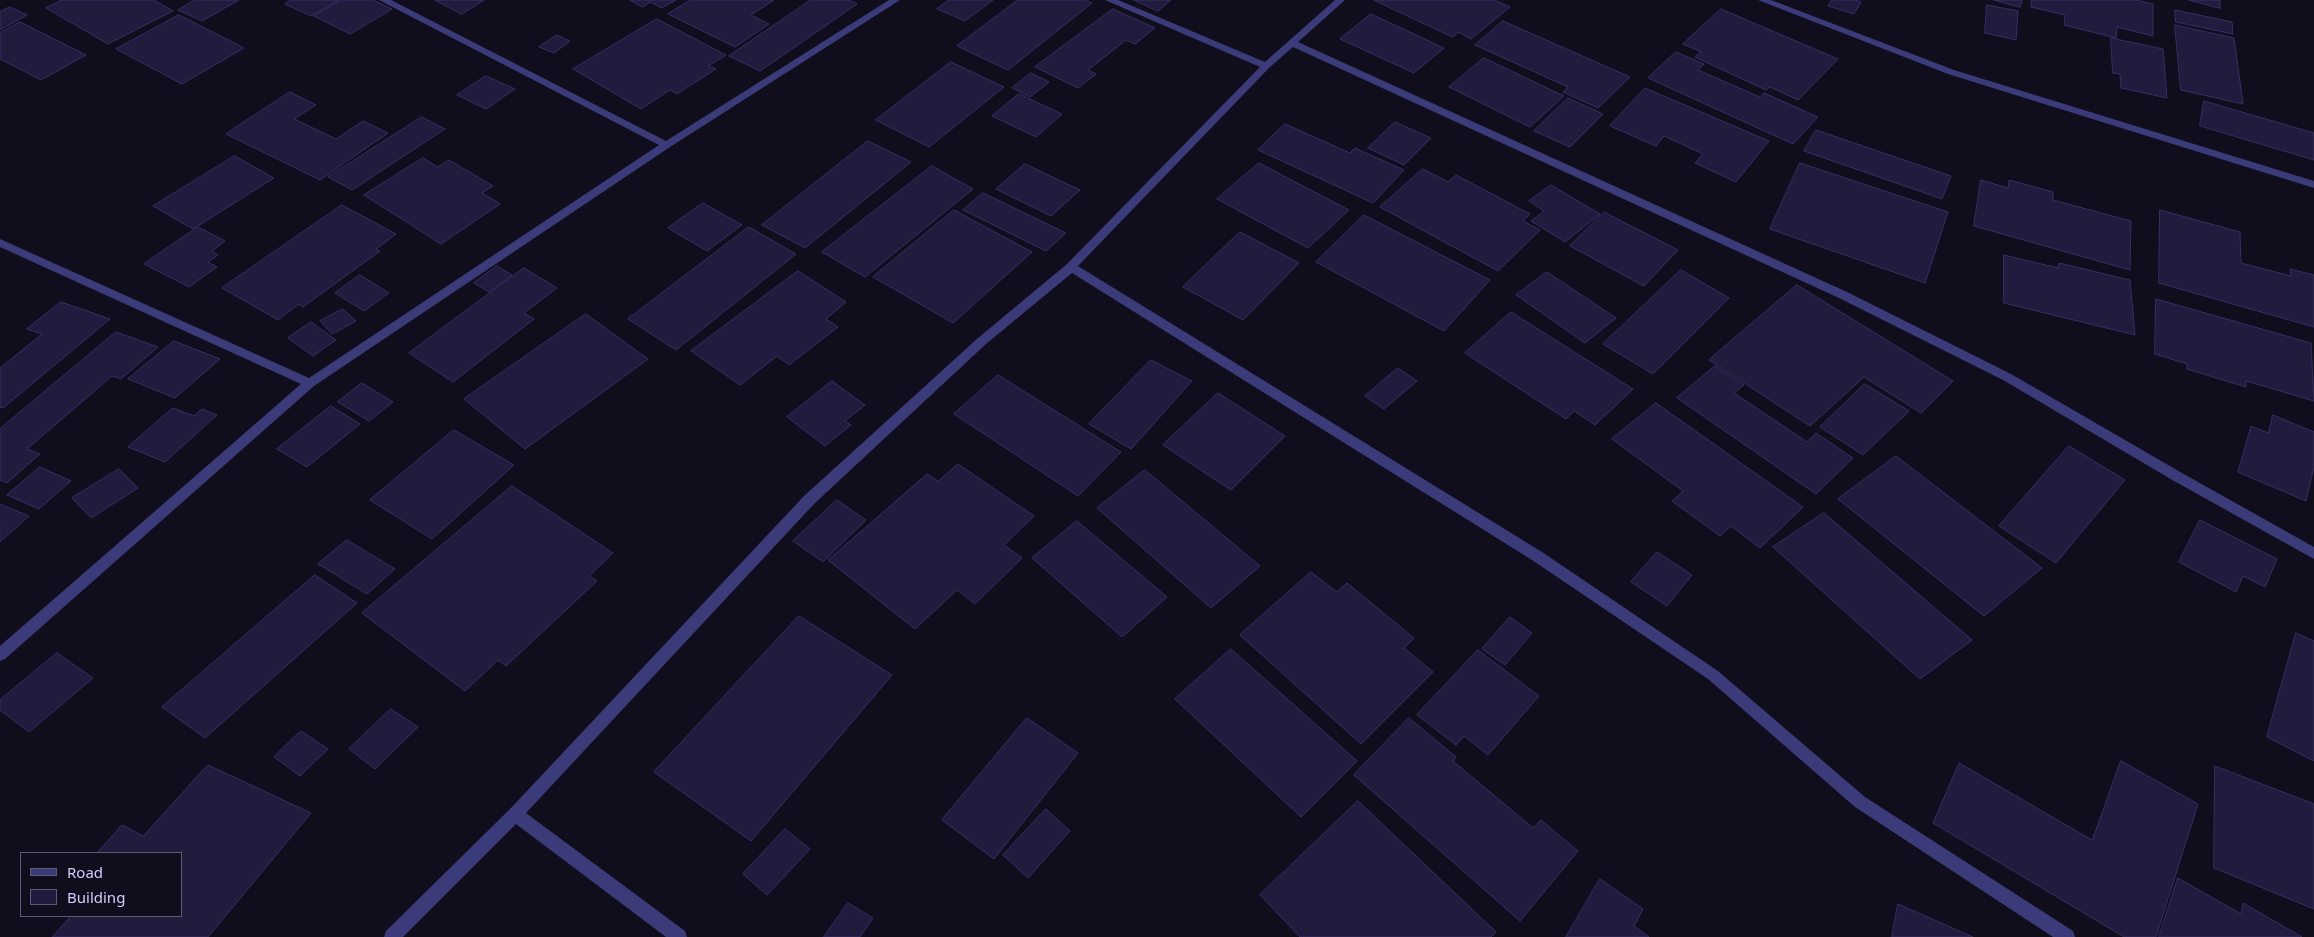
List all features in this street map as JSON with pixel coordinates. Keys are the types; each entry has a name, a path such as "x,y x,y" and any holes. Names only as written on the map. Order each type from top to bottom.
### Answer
{"street":[{"path":"384,0 666,145"},
{"path":"0,655 310,383 666,145 895,0"},
{"path":"1110,0 1266,66"},
{"path":"392,937 515,814 809,500 982,342 1071,267 1266,66 1340,0"},
{"path":"1763,0 1951,72 2314,185"},
{"path":"1293,43 1843,295 2007,377 2178,477 2314,552"},
{"path":"0,243 310,383"},
{"path":"1071,267 1553,567 1713,676 1860,802 2067,937"},
{"path":"515,814 679,937"}],"building":[{"path":"62,0 154,0 173,11 108,44 46,8"},
{"path":"195,0 239,0 202,21 178,10"},
{"path":"291,0 339,0 311,16 285,4"},
{"path":"342,0 373,0 392,9 350,34 314,16"},
{"path":"435,0 484,0 462,14"},
{"path":"630,0 676,0 662,8 650,2 643,7"},
{"path":"691,0 774,0 751,15 769,24 735,47 668,14"},
{"path":"811,0 849,0 857,4 760,71 729,56"},
{"path":"949,0 993,0 965,21 937,9"},
{"path":"1018,0 1085,0 1092,3 1008,70 957,46"},
{"path":"1134,0 1171,0 1158,11"},
{"path":"1374,0 1494,0 1510,7 1471,39 1458,32 1453,37"},
{"path":"1832,0 1855,0 1861,2 1854,14 1828,6"},
{"path":"1994,0 2022,0 2020,7"},
{"path":"2032,0 2136,0 2153,4 2153,36 2117,27 2116,38 2064,25 2065,15 2031,7"},
{"path":"2189,0 2220,0 2220,8"},
{"path":"1987,5 2018,11 2016,40 1985,33"},
{"path":"10,7 27,15 0,30 0,12"},
{"path":"1113,9 1155,28 1135,44 1126,40 1088,70 1096,74 1078,88 1035,67"},
{"path":"1721,9 1838,59 1798,100 1770,87 1766,90 1695,57 1701,52 1683,44"},
{"path":"2175,10 2232,22 2233,34 2176,22"},
{"path":"1371,14 1444,48 1414,73 1340,39"},
{"path":"179,15 244,48 182,84 116,49"},
{"path":"657,19 726,55 708,66 716,69 677,94 670,90 641,109 573,69"},
{"path":"1503,21 1630,77 1598,108 1563,92 1568,87 1475,45"},
{"path":"20,22 86,55 41,80 0,59 0,33"},
{"path":"2175,25 2234,38 2243,104 2181,90"},
{"path":"557,35 570,41 554,53 539,47"},
{"path":"2111,38 2163,49 2167,98 2121,88 2120,74 2113,73"},
{"path":"1676,52 1704,64 1698,70 1760,97 1764,93 1818,117 1793,144 1648,78"},
{"path":"1484,58 1564,96 1530,127 1449,87"},
{"path":"951,62 1004,87 929,147 876,120"},
{"path":"1031,73 1049,82 1030,97 1012,88"},
{"path":"486,76 515,89 486,109 457,95"},
{"path":"1645,88 1769,141 1736,182 1695,163 1703,154 1664,136 1656,146 1610,126"},
{"path":"290,92 316,105 294,119 336,139 363,121 388,133 320,180 226,134"},
{"path":"1019,94 1062,114 1036,137 992,116"},
{"path":"1568,98 1603,114 1570,147 1534,131"},
{"path":"2204,101 2314,133 2314,160 2200,126"},
{"path":"422,117 445,129 352,190 328,177"},
{"path":"1395,122 1431,138 1404,165 1368,148"},
{"path":"1285,124 1350,153 1355,148 1404,170 1373,203 1258,150"},
{"path":"1816,130 1951,176 1942,199 1804,151"},
{"path":"868,141 911,162 805,248 762,225"},
{"path":"235,156 274,178 193,229 153,206"},
{"path":"423,158 438,167 449,160 493,186 482,193 500,204 441,244 364,195"},
{"path":"1259,163 1349,210 1308,248 1217,199"},
{"path":"1800,163 1948,212 1925,283 1770,229"},
{"path":"1025,164 1080,190 1051,216 996,189"},
{"path":"932,166 973,189 865,277 822,252"},
{"path":"1423,169 1448,182 1456,175 1530,214 1523,221 1540,230 1498,271 1380,207"},
{"path":"1981,180 2008,188 2009,180 2053,192 2053,200 2131,221 2130,270 1974,226"},
{"path":"1551,185 1600,214 1565,242 1531,221 1544,211 1529,201"},
{"path":"983,193 1066,233 1046,251 963,210"},
{"path":"703,203 742,225 707,251 668,228"},
{"path":"342,205 396,234 376,249 380,251 303,307 299,304 278,320 222,288"},
{"path":"954,210 1032,252 953,323 873,277"},
{"path":"2160,210 2240,232 2241,263 2291,276 2290,269 2314,275 2314,327 2159,283"},
{"path":"1604,212 1678,250 1644,286 1570,246"},
{"path":"1364,215 1490,280 1444,331 1316,262"},
{"path":"198,227 225,241 212,251 218,255 208,262 217,267 189,287 144,264"},
{"path":"749,227 796,254 676,350 628,319"},
{"path":"1240,232 1299,263 1243,320 1183,287"},
{"path":"2004,255 2058,268 2059,263 2130,280 2135,335 2004,303"},
{"path":"497,266 512,275 489,292 474,283"},
{"path":"524,268 557,288 524,313 534,319 453,382 409,353"},
{"path":"1681,270 1729,298 1653,374 1603,344"},
{"path":"798,271 846,302 826,319 838,327 789,365 777,356 740,385 691,351"},
{"path":"1547,272 1616,318 1585,343 1516,295"},
{"path":"360,275 389,293 364,311 335,293"},
{"path":"1797,285 1953,381 1921,413 1864,377 1810,426 1709,360"},
{"path":"2156,299 2311,343 2314,401 2246,381 2246,387 2187,369 2187,364 2155,354"},
{"path":"61,302 110,319 3,408 0,407 0,368 42,334 27,329"},
{"path":"343,309 356,321 332,334 320,321"},
{"path":"1511,312 1633,389 1595,425 1574,411 1566,419 1465,353"},
{"path":"586,314 648,359 525,449 464,399"},
{"path":"311,322 336,340 313,356 288,338"},
{"path":"116,332 158,347 121,379 112,376 27,449 40,454 7,483 0,480 0,429"},
{"path":"174,341 220,359 175,398 128,379"},
{"path":"1151,360 1192,381 1131,449 1089,424"},
{"path":"1715,366 1744,385 1734,393 1807,442 1816,433 1853,458 1816,494 1677,398"},
{"path":"1398,368 1417,381 1384,409 1365,396"},
{"path":"998,375 1121,452 1078,496 954,414"},
{"path":"832,381 865,405 845,421 851,425 825,446 787,417"},
{"path":"362,383 393,402 369,421 338,402"},
{"path":"1865,384 1909,411 1863,455 1820,427"},
{"path":"1218,393 1285,436 1231,490 1163,445"},
{"path":"1656,403 1803,507 1760,548 1731,526 1720,536 1672,501 1683,491 1612,439"},
{"path":"331,406 360,424 307,467 277,449"},
{"path":"173,408 194,416 202,409 217,415 165,462 128,447"},
{"path":"2273,415 2314,432 2314,466 2306,501 2238,472 2251,426 2268,433"},
{"path":"454,430 514,465 432,539 370,500"},
{"path":"2069,446 2125,480 2056,563 1999,526"},
{"path":"1896,456 2042,568 1984,616 1838,499"},
{"path":"958,464 1034,516 1004,545 1022,558 975,604 957,590 915,629 828,560 927,474 938,481"},
{"path":"40,467 71,481 39,509 7,495"},
{"path":"119,469 138,488 91,518 72,498"},
{"path":"1145,470 1260,566 1211,608 1097,508"},
{"path":"512,486 613,553 589,576 597,581 506,666 498,660 465,691 362,613"},
{"path":"837,500 866,520 823,562 793,541"},
{"path":"0,504 29,516 0,542"},
{"path":"1824,513 1972,640 1920,679 1773,547"},
{"path":"2200,520 2277,559 2265,587 2243,576 2236,592 2179,562"},
{"path":"1077,521 1167,597 1122,637 1032,558"},
{"path":"347,540 395,569 367,594 318,564"},
{"path":"1657,552 1692,575 1667,606 1631,582"},
{"path":"1311,572 1337,592 1347,583 1414,638 1404,648 1433,672 1361,744 1240,635"},
{"path":"315,575 357,603 205,738 162,707"},
{"path":"799,616 892,675 751,841 654,772"},
{"path":"1510,617 1532,633 1505,665 1482,649"},
{"path":"2296,633 2314,641 2314,761 2267,737"},
{"path":"1231,649 1357,761 1301,817 1175,699"},
{"path":"1478,650 1539,696 1488,755 1464,736 1456,745 1417,715"},
{"path":"57,653 93,678 29,732 0,710 0,700"},
{"path":"391,709 418,727 375,769 349,749"},
{"path":"1027,718 1078,753 994,859 942,820"},
{"path":"1409,718 1456,757 1453,761 1533,828 1541,820 1578,851 1520,921 1354,775"},
{"path":"301,731 328,749 300,776 274,757"},
{"path":"2121,761 2198,804 2156,937 2124,937 1933,823 1959,763 2092,840"},
{"path":"208,765 311,813 208,937 52,937 70,917 182,917 182,852 98,852 122,825 143,836"},
{"path":"2215,766 2314,804 2314,909 2214,868"},
{"path":"1358,801 1496,932 1491,937 1300,937 1260,895"},
{"path":"1046,809 1070,831 1028,878 1003,855"},
{"path":"785,829 810,849 767,895 743,874"},
{"path":"2178,878 2241,914 2243,903 2302,937 2159,937"},
{"path":"1600,879 1643,909 1634,926 1649,937 1566,937"},
{"path":"848,903 873,918 860,937 824,937"},
{"path":"1898,904 1973,937 1892,937"}]}
